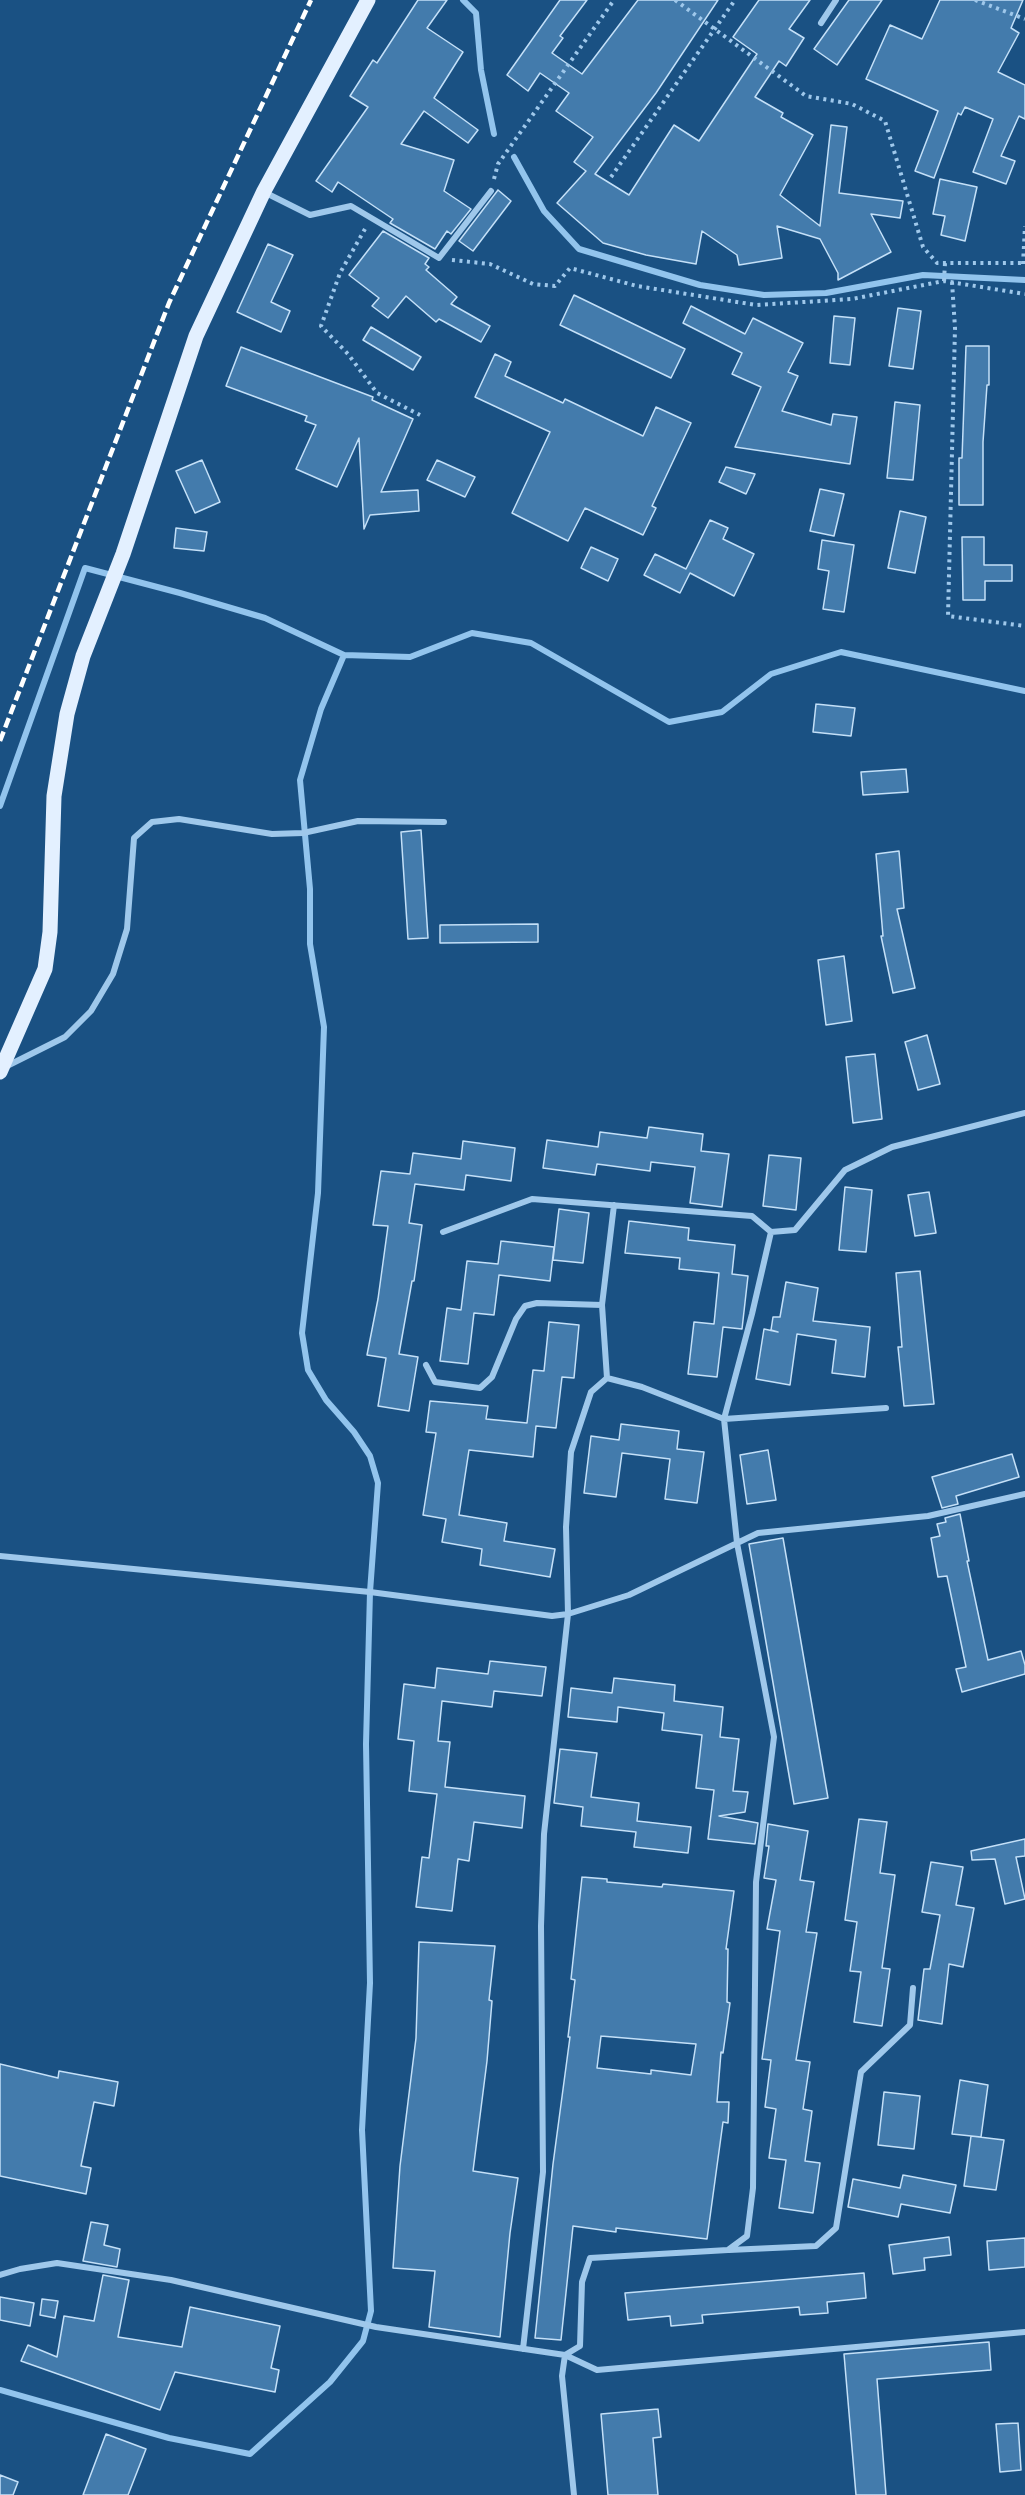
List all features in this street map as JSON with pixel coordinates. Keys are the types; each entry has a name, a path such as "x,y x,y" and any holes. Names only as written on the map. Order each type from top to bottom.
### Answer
{"main road":[{"path":"1,1070 45,969 50,932 54,796 67,714 83,656 123,554 196,336 264,191 368,0"}],"street":[{"path":"821,23 836,0"},
{"path":"264,191 310,215 351,206 440,258 491,191"},
{"path":"1,1070 65,1037 91,1011 113,974 127,929 134,838 152,822 179,819 272,834 303,833 358,821 444,822"},
{"path":"443,1232 532,1199 752,1216 771,1232 795,1230 844,1170 892,1147 1025,1113"},
{"path":"607,1378 602,1305 614,1205"},
{"path":"728,2250 747,2236 753,2188 756,1881 774,1737 737,1543 724,1419 771,1232"},
{"path":"426,1365 435,1382 480,1388 492,1377 516,1319 525,1306 537,1303 602,1305"},
{"path":"607,1378 642,1387 724,1419 886,1408"},
{"path":"523,2349 543,2172 544,1834 568,1614 566,1527 571,1452 591,1392 607,1378"},
{"path":"0,1556 370,1592 552,1616 568,1614 629,1595 758,1533 928,1515 1025,1494"},
{"path":"565,2355 580,2346 582,2282 590,2258 816,2246 836,2228 861,2072 910,2025 913,1988"},
{"path":"0,2275 21,2269 57,2264 171,2280 376,2327 565,2355 597,2370 1025,2332"},
{"path":"565,2355 562,2376 574,2495"}],"path":[{"path":"491,191 498,164 614,0"},
{"path":"675,0 806,96 852,104 885,121 923,247 936,263 1024,264 1025,226"},
{"path":"611,177 735,0"},
{"path":"975,0 1025,19"},
{"path":"372,218 340,273 321,326 348,354 377,393 420,415"},
{"path":"440,258 490,264 533,284 555,286 570,268 637,286 756,305 852,299 944,281 1025,294"},
{"path":"944,281 945,263"},
{"path":"952,282 955,328 948,616 1025,626"}],"building":[{"path":"418,0 447,0 427,28 463,52 434,98 478,130 468,143 424,111 401,144 454,160 444,191 471,209 451,234 447,231 435,249 390,223 393,219 338,182 332,192 316,181 368,107 350,96 373,60 377,63"},
{"path":"560,0 587,0 560,36 563,38 552,53 582,74 638,0 718,0 656,93 595,174 629,195 674,125 699,141 757,54 733,37 759,0 810,0 789,29 804,38 786,66 779,61 755,97 783,113 781,117 813,135 780,195 820,226 831,125 847,127 839,193 903,201 900,218 871,214 891,252 838,280 838,273 820,239 777,226 782,258 739,265 737,255 702,231 696,264 646,255 603,243 557,203 586,171 574,162 593,137 556,111 569,93 540,73 528,91 507,75"},
{"path":"849,0 882,0 837,65 814,49"},
{"path":"940,0 1023,0 1011,28 1019,33 998,72 1025,85 1025,119 1019,116 1001,156 1015,161 1006,184 973,172 993,119 965,107 961,115 958,113 934,178 915,171 938,111 866,79 890,25 922,39"},
{"path":"940,179 977,187 965,241 941,235 945,216 933,214"},
{"path":"498,190 511,201 473,251 459,241"},
{"path":"383,231 429,258 425,264 429,267 426,270 457,297 451,304 490,326 481,342 439,319 436,322 406,296 388,318 372,306 379,298 349,275"},
{"path":"268,244 293,255 271,302 290,311 281,332 237,312"},
{"path":"574,295 685,349 671,378 560,325"},
{"path":"691,306 745,334 753,318 803,343 788,372 798,376 782,411 831,425 833,414 857,417 850,464 735,447 761,387 732,374 742,353 683,323"},
{"path":"898,308 921,311 913,369 889,366"},
{"path":"834,316 855,318 850,365 830,363"},
{"path":"371,327 421,357 413,370 363,340"},
{"path":"966,346 989,346 989,385 987,385 983,442 983,505 959,505 959,458 962,458"},
{"path":"241,347 373,397 372,400 413,419 381,492 418,490 419,511 370,515 364,529 359,438 337,487 296,469 316,425 305,421 307,416 226,386"},
{"path":"495,354 511,362 505,376 563,403 565,399 643,436 656,407 691,423 652,506 656,508 643,535 585,508 568,541 512,513 550,432 475,397"},
{"path":"895,402 920,405 913,480 887,478"},
{"path":"202,460 220,502 195,513 176,471"},
{"path":"437,460 475,477 465,497 427,480"},
{"path":"726,467 755,474 746,494 719,482"},
{"path":"820,489 844,494 834,536 810,531"},
{"path":"900,511 926,517 915,573 888,568"},
{"path":"710,520 728,528 723,539 754,554 734,596 690,573 680,593 644,575 655,554 686,569"},
{"path":"176,528 207,532 204,551 174,548"},
{"path":"962,537 984,537 984,565 1012,565 1012,581 985,581 985,600 963,600"},
{"path":"822,540 854,545 844,612 823,609 829,571 818,569"},
{"path":"591,547 618,559 608,581 581,568"},
{"path":"816,704 855,708 851,736 813,732"},
{"path":"906,769 908,792 863,795 861,772"},
{"path":"421,830 428,938 408,939 401,832"},
{"path":"899,851 904,908 897,909 915,988 893,993 881,936 883,936 876,854"},
{"path":"538,924 538,942 440,943 440,925"},
{"path":"844,956 852,1021 826,1025 818,960"},
{"path":"927,1035 940,1084 918,1090 905,1042"},
{"path":"875,1054 882,1119 853,1123 846,1057"},
{"path":"649,1127 703,1134 701,1151 729,1154 722,1207 690,1203 695,1167 651,1162 650,1171 597,1164 595,1175 543,1168 547,1140 598,1147 600,1132 647,1138"},
{"path":"463,1141 515,1148 511,1181 466,1175 464,1190 415,1184 409,1223 422,1225 414,1281 412,1281 399,1354 418,1357 409,1411 378,1406 386,1358 367,1355 378,1299 388,1226 373,1225 381,1171 410,1174 413,1153 461,1159"},
{"path":"769,1155 801,1158 796,1210 763,1206"},
{"path":"845,1187 872,1190 866,1252 839,1250"},
{"path":"929,1192 936,1233 915,1236 908,1195"},
{"path":"559,1209 589,1213 583,1263 553,1260"},
{"path":"629,1221 689,1228 688,1240 735,1245 732,1274 748,1276 742,1329 723,1327 717,1377 688,1374 694,1322 714,1324 719,1273 679,1269 680,1258 625,1253"},
{"path":"501,1241 554,1247 550,1281 499,1275 494,1315 474,1313 468,1364 440,1361 447,1308 461,1310 467,1261 498,1264"},
{"path":"920,1271 934,1404 904,1406 898,1347 902,1347 896,1273"},
{"path":"786,1282 818,1288 813,1321 870,1327 865,1377 832,1373 836,1340 797,1334 790,1385 756,1379 764,1329 778,1332 771,1330 773,1317 780,1317"},
{"path":"549,1322 579,1325 574,1378 562,1377 556,1428 536,1426 533,1457 469,1450 459,1515 507,1523 504,1541 555,1549 550,1577 480,1565 482,1549 442,1542 446,1519 423,1515 436,1433 426,1432 430,1401 488,1406 486,1419 527,1423 533,1370 544,1371"},
{"path":"621,1424 679,1431 677,1449 704,1452 697,1503 665,1499 670,1459 622,1453 616,1497 584,1493 591,1436 619,1440"},
{"path":"768,1450 776,1500 747,1504 740,1455"},
{"path":"1012,1454 1019,1477 956,1496 958,1504 942,1508 932,1477"},
{"path":"960,1514 969,1561 967,1561 988,1660 1021,1651 1025,1665 1025,1674 962,1692 956,1669 966,1667 947,1576 938,1577 931,1538 940,1536 937,1524 946,1522 945,1518"},
{"path":"783,1538 828,1798 794,1804 749,1544"},
{"path":"490,1661 546,1667 542,1696 494,1691 492,1707 442,1701 438,1741 450,1742 445,1787 525,1796 522,1828 474,1822 469,1861 458,1859 452,1911 416,1907 422,1857 429,1858 437,1794 409,1791 414,1741 398,1739 404,1684 435,1688 437,1668 488,1674"},
{"path":"614,1678 675,1685 674,1701 723,1707 720,1737 739,1739 733,1791 748,1792 745,1812 719,1816 758,1823 755,1844 708,1839 714,1790 696,1788 702,1735 662,1730 664,1713 618,1707 617,1722 568,1717 571,1688 612,1693"},
{"path":"560,1749 597,1753 591,1797 639,1803 637,1821 691,1827 688,1853 634,1847 636,1832 581,1826 583,1807 554,1803"},
{"path":"859,1819 887,1822 880,1873 895,1875 882,1968 890,1969 882,2026 854,2022 861,1972 850,1971 857,1922 845,1920"},
{"path":"768,1824 808,1831 800,1880 814,1882 806,1932 817,1933 796,2060 810,2062 803,2109 812,2111 805,2161 820,2163 813,2213 779,2208 786,2160 769,2158 776,2109 765,2107 771,2060 762,2059 780,1931 767,1929 776,1880 764,1878 769,1846 766,1846"},
{"path":"1025,1839 1025,1856 1016,1857 1025,1899 1005,1904 995,1859 972,1860 971,1851"},
{"path":"931,1862 963,1867 956,1905 974,1908 963,1967 949,1964 942,2024 918,2020 924,1969 930,1969 940,1915 922,1912"},
{"path":"582,1877 607,1879 607,1882 662,1887 663,1884 734,1891 726,1949 728,1949 727,2002 730,2003 723,2053 721,2052 717,2102 729,2102 728,2123 723,2122 707,2239 616,2228 616,2232 573,2226 561,2340 535,2338 553,2164 570,2037 568,2037 575,1980 571,1979","holes":["601,2036 696,2044 691,2075 651,2070 651,2074 597,2068"]},
{"path":"419,1942 495,1946 489,2000 492,2001 487,2061 473,2171 518,2178 500,2337 429,2327 435,2271 393,2268 400,2166 416,2038"},
{"path":"0,2064 58,2078 59,2071 118,2082 114,2106 94,2102 81,2166 91,2168 86,2194 0,2176"},
{"path":"960,2080 988,2085 981,2137 952,2134"},
{"path":"884,2092 920,2096 914,2149 878,2145"},
{"path":"971,2136 1004,2140 996,2190 964,2186"},
{"path":"903,2175 956,2185 950,2213 901,2204 898,2217 848,2207 853,2179 900,2188"},
{"path":"91,2222 108,2225 104,2245 120,2249 117,2267 83,2261"},
{"path":"949,2237 951,2255 924,2258 925,2270 893,2274 889,2245"},
{"path":"1025,2238 1025,2267 989,2270 987,2241"},
{"path":"864,2273 866,2298 827,2302 828,2313 800,2315 799,2307 702,2315 703,2323 671,2326 670,2316 628,2320 625,2293"},
{"path":"103,2275 129,2280 118,2337 182,2347 190,2307 280,2326 271,2368 279,2370 275,2392 175,2372 160,2410 21,2361 28,2345 57,2357 64,2316 94,2321"},
{"path":"0,2297 34,2303 30,2326 0,2320"},
{"path":"42,2299 58,2301 55,2318 40,2315"},
{"path":"989,2342 991,2370 877,2379 886,2495 856,2495 844,2354"},
{"path":"658,2409 661,2437 653,2438 658,2495 608,2495 601,2414"},
{"path":"1018,2423 1021,2470 1000,2472 996,2424"},
{"path":"106,2434 146,2449 128,2495 83,2495"},
{"path":"0,2475 18,2482 13,2495 0,2495"}],"waterway":[{"path":"463,0 476,13 481,70 494,134"},
{"path":"514,157 544,211 579,249 700,285 764,295 826,293 923,275 1025,280"},
{"path":"0,806 85,568 265,618 344,655 410,657 472,633 531,643 669,722 722,712 771,674 841,652 1025,691"},
{"path":"0,2390 169,2438 250,2454 330,2382 363,2341 371,2311 362,2130 370,1983 366,1744 370,1592 378,1483 370,1456 354,1432 326,1400 308,1370 302,1333 318,1193 324,1027 310,944 310,889 300,780 321,709 344,655"}],"railway":[{"path":"0,741 169,303 311,0"}]}
